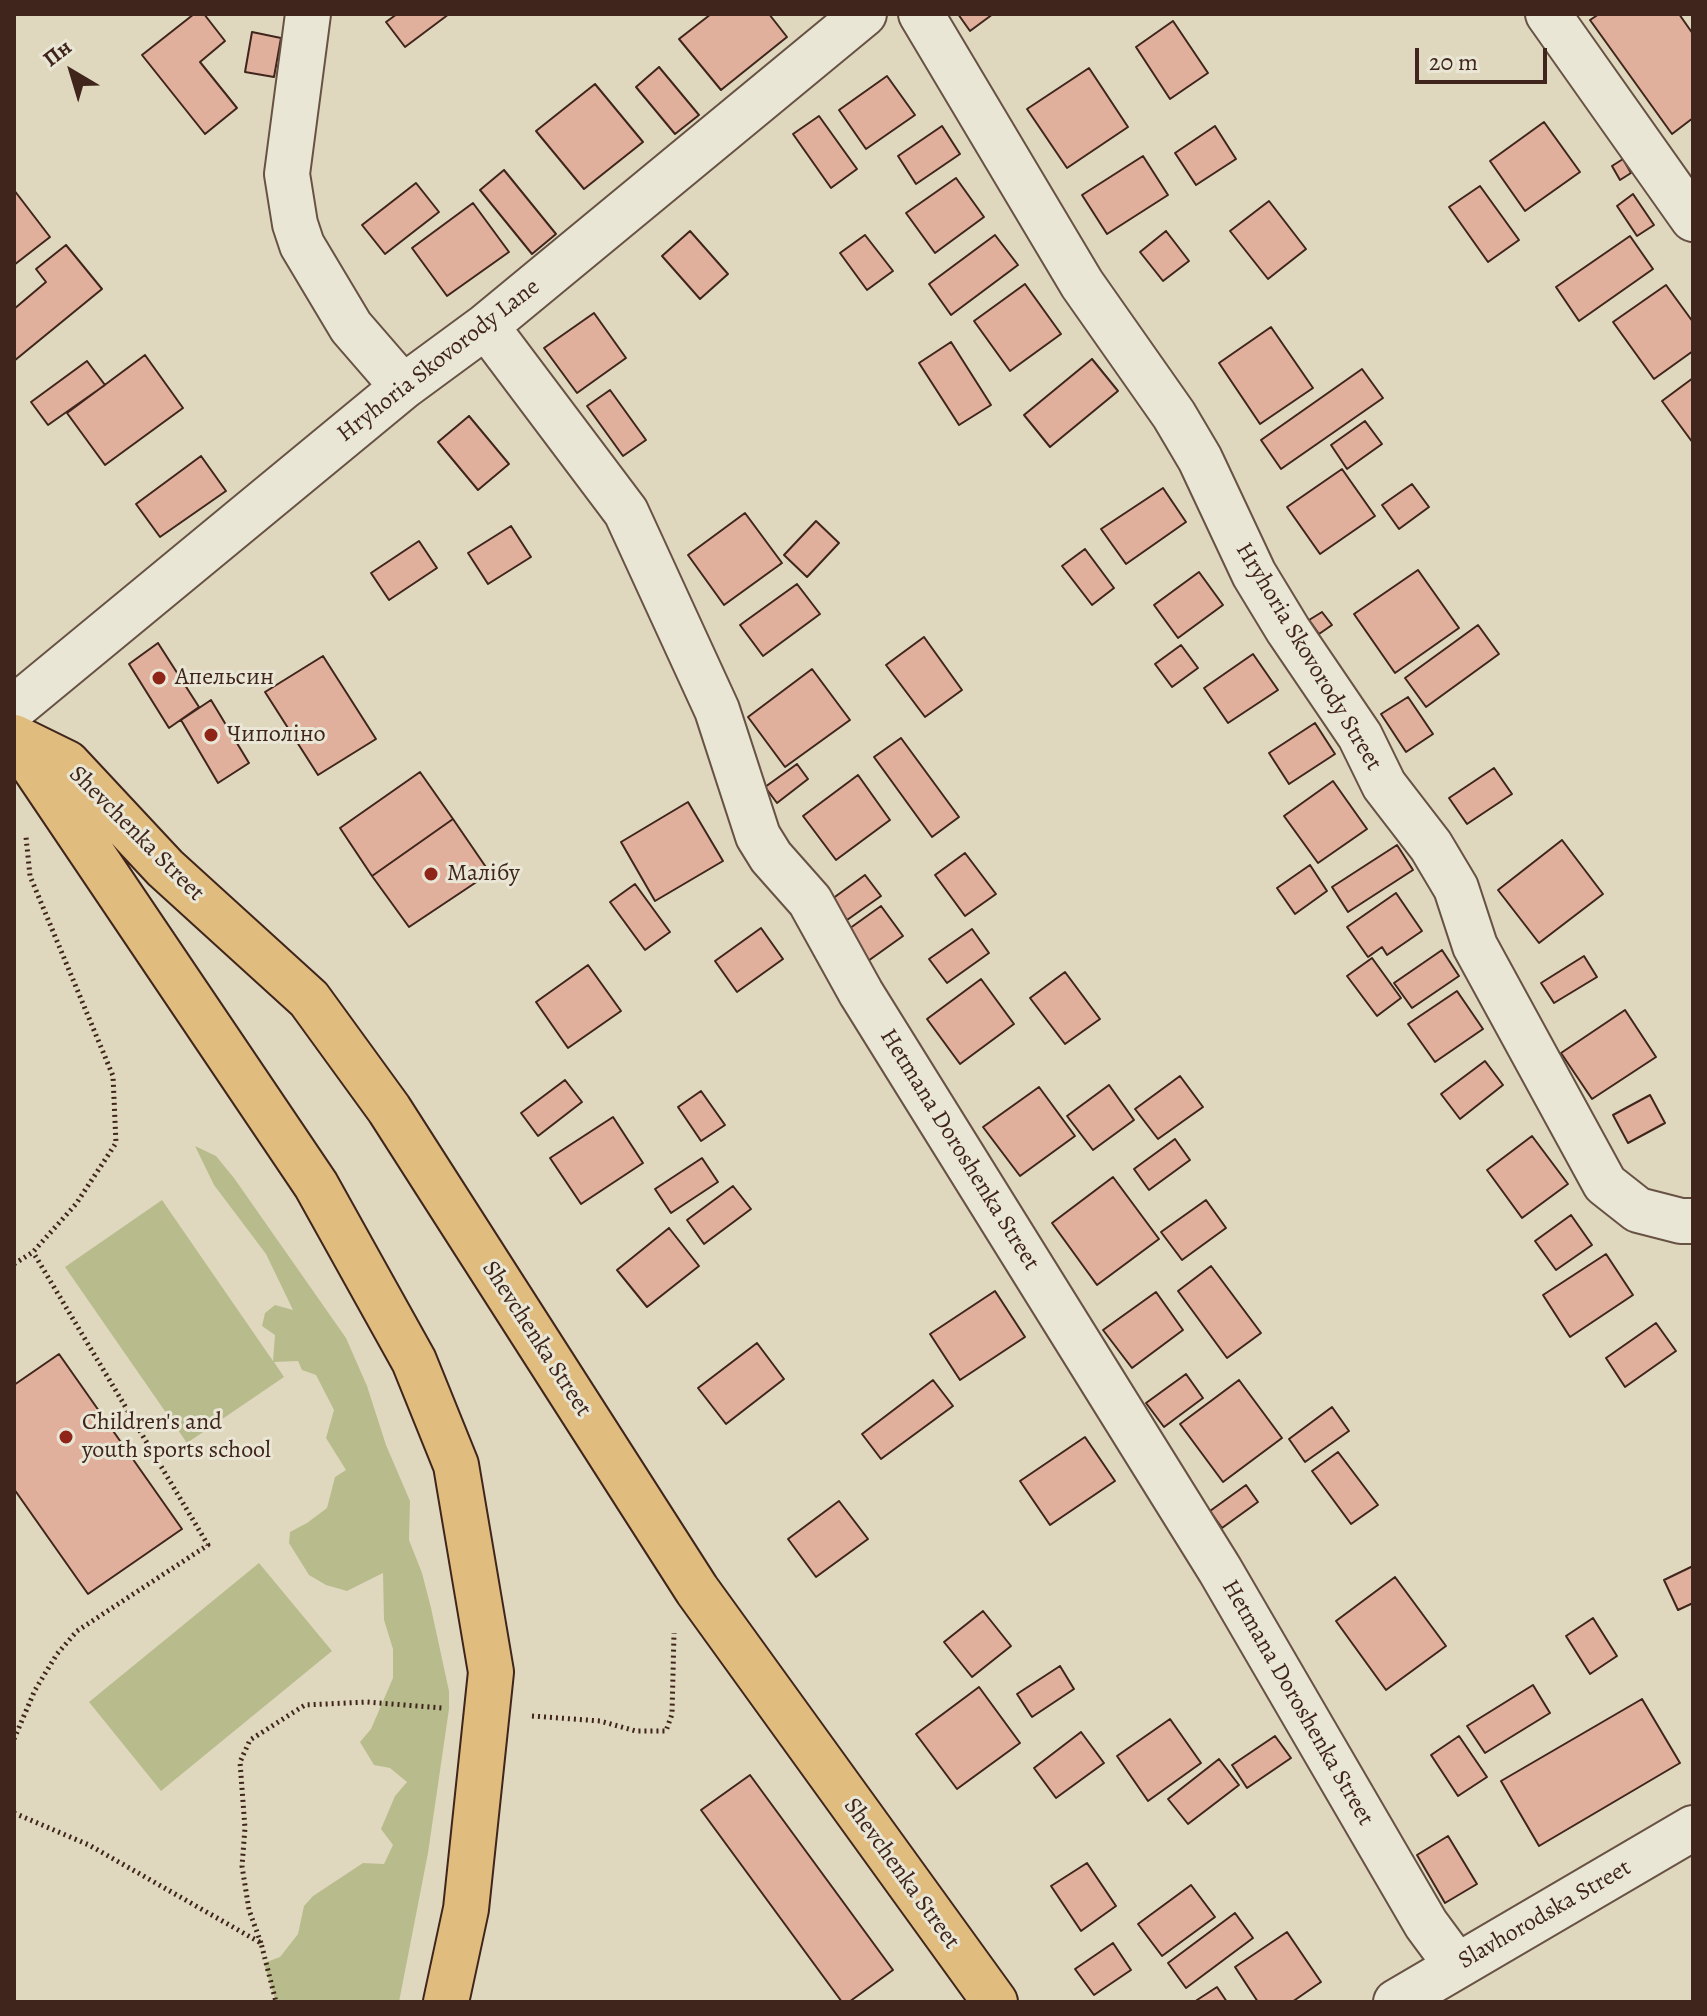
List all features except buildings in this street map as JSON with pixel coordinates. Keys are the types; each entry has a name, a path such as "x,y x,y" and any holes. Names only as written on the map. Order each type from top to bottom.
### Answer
{"main road":[{"name":"Shevchenka Street","path":"14,737 67,763 165,868 309,999 389,1109 677,1559 826,1772 995,2002"},
{"name":"Shevchenka Street","path":"14,737 316,1185 414,1361 456,1465 491,1672 466,1909 446,2002"}],"street":[{"path":"308,14 287,174 295,224 307,255 351,327 403,387"},
{"name":"Hryhoria Skovorody Lane","path":"14,708 403,387 486,326 864,14"},
{"name":"Hryhoria Skovorody Street","path":"921,14 1082,284 1174,415 1200,459 1254,574 1288,630 1360,736 1384,785 1431,846 1456,888 1475,946 1605,1184 1638,1210 1693,1221"},
{"path":"1548,14 1693,219"},
{"name":"Hetmana Doroshenka Street","path":"486,326 626,512 717,710 758,836 771,857 810,901 861,993 1220,1570 1426,1924 1457,1966"},
{"name":"Slavhorodska Street","path":"1396,2002 1693,1828"}],"path":[{"path":"14,1264 33,1252 76,1204 116,1143 113,1076 30,876 25,830"},
{"path":"14,1739 35,1690 57,1654 77,1631 208,1545 33,1252"},
{"path":"276,2002 249,1910 242,1866 245,1828 240,1762 250,1740 305,1705 367,1702 600,1721 636,1731 666,1731 672,1714 677,1559"},
{"path":"14,1813 89,1845 261,1943"}],"green space":[{"path":"195,1146 216,1156 234,1178 346,1338 410,1501 409,1540 431,1608 449,1691 449,1709 428,1853 399,2002 276,2002 264,1963 280,1957 298,1934 304,1906 313,1896 363,1863 384,1864 393,1845 381,1829 395,1796 407,1782 390,1768 374,1765 360,1742 371,1729 393,1678 393,1649 384,1620 383,1573 347,1591 326,1585 309,1575 289,1543 290,1532 327,1508 335,1477 346,1470 326,1438 334,1410 316,1375 302,1370 298,1361 274,1362 284,1377 187,1443 65,1267 162,1200 273,1361 275,1335 262,1326 265,1313 275,1305 293,1310 266,1254 214,1185"},
{"path":"259,1563 332,1651 161,1791 89,1702"}],"place":[{"name":"Апельсин","path":"159,678"},
{"name":"Чиполіно","path":"211,735"},
{"name":"Малібу","path":"431,874"},
{"name":"Children's and youth sports school","path":"66,1437"}]}
